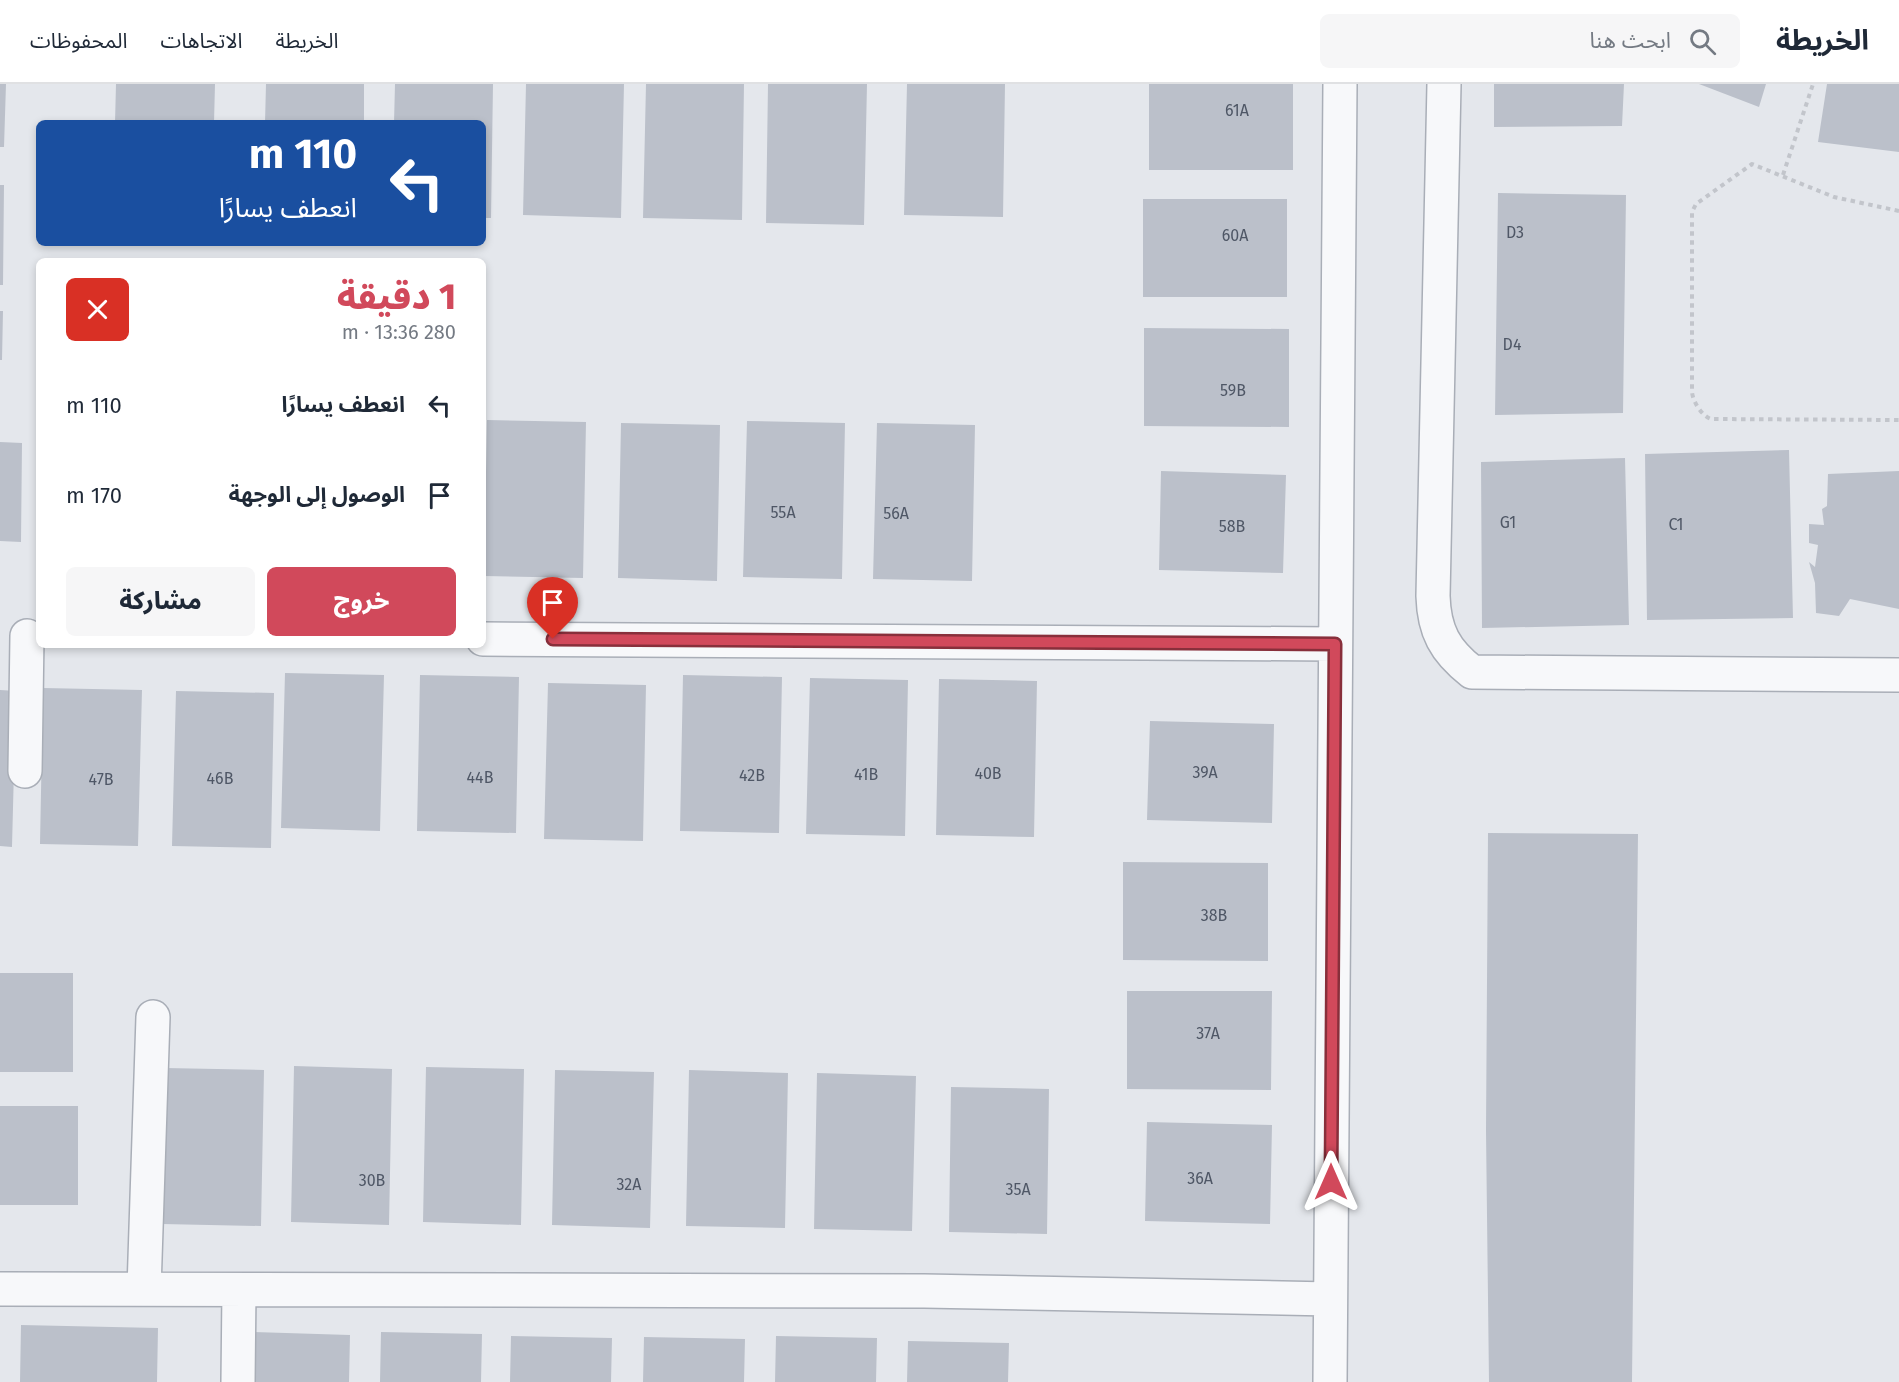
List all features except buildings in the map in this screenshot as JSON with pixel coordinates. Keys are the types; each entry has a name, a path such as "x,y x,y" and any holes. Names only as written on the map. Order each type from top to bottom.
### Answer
{"street":[{"path":"1330,1382 1340,84"},
{"path":"1444,84 1433,596 1434,619 1441,640 1455,658 1472,672 1899,675"},
{"path":"22,636 25,771"},
{"path":"486,639 1335,644"},
{"path":"144,1289 153,1017"},
{"path":"0,1289 889,1291 1330,1299"},
{"path":"238,1382 239,1290"}],"path":[{"path":"1783,175 1813,84"},
{"path":"1899,212 1834,197 1757,165 1747,165 1693,208 1693,399 1707,418 1899,420"}],"route":[{"path":"553,639 1335,644 1331,1182"}]}
